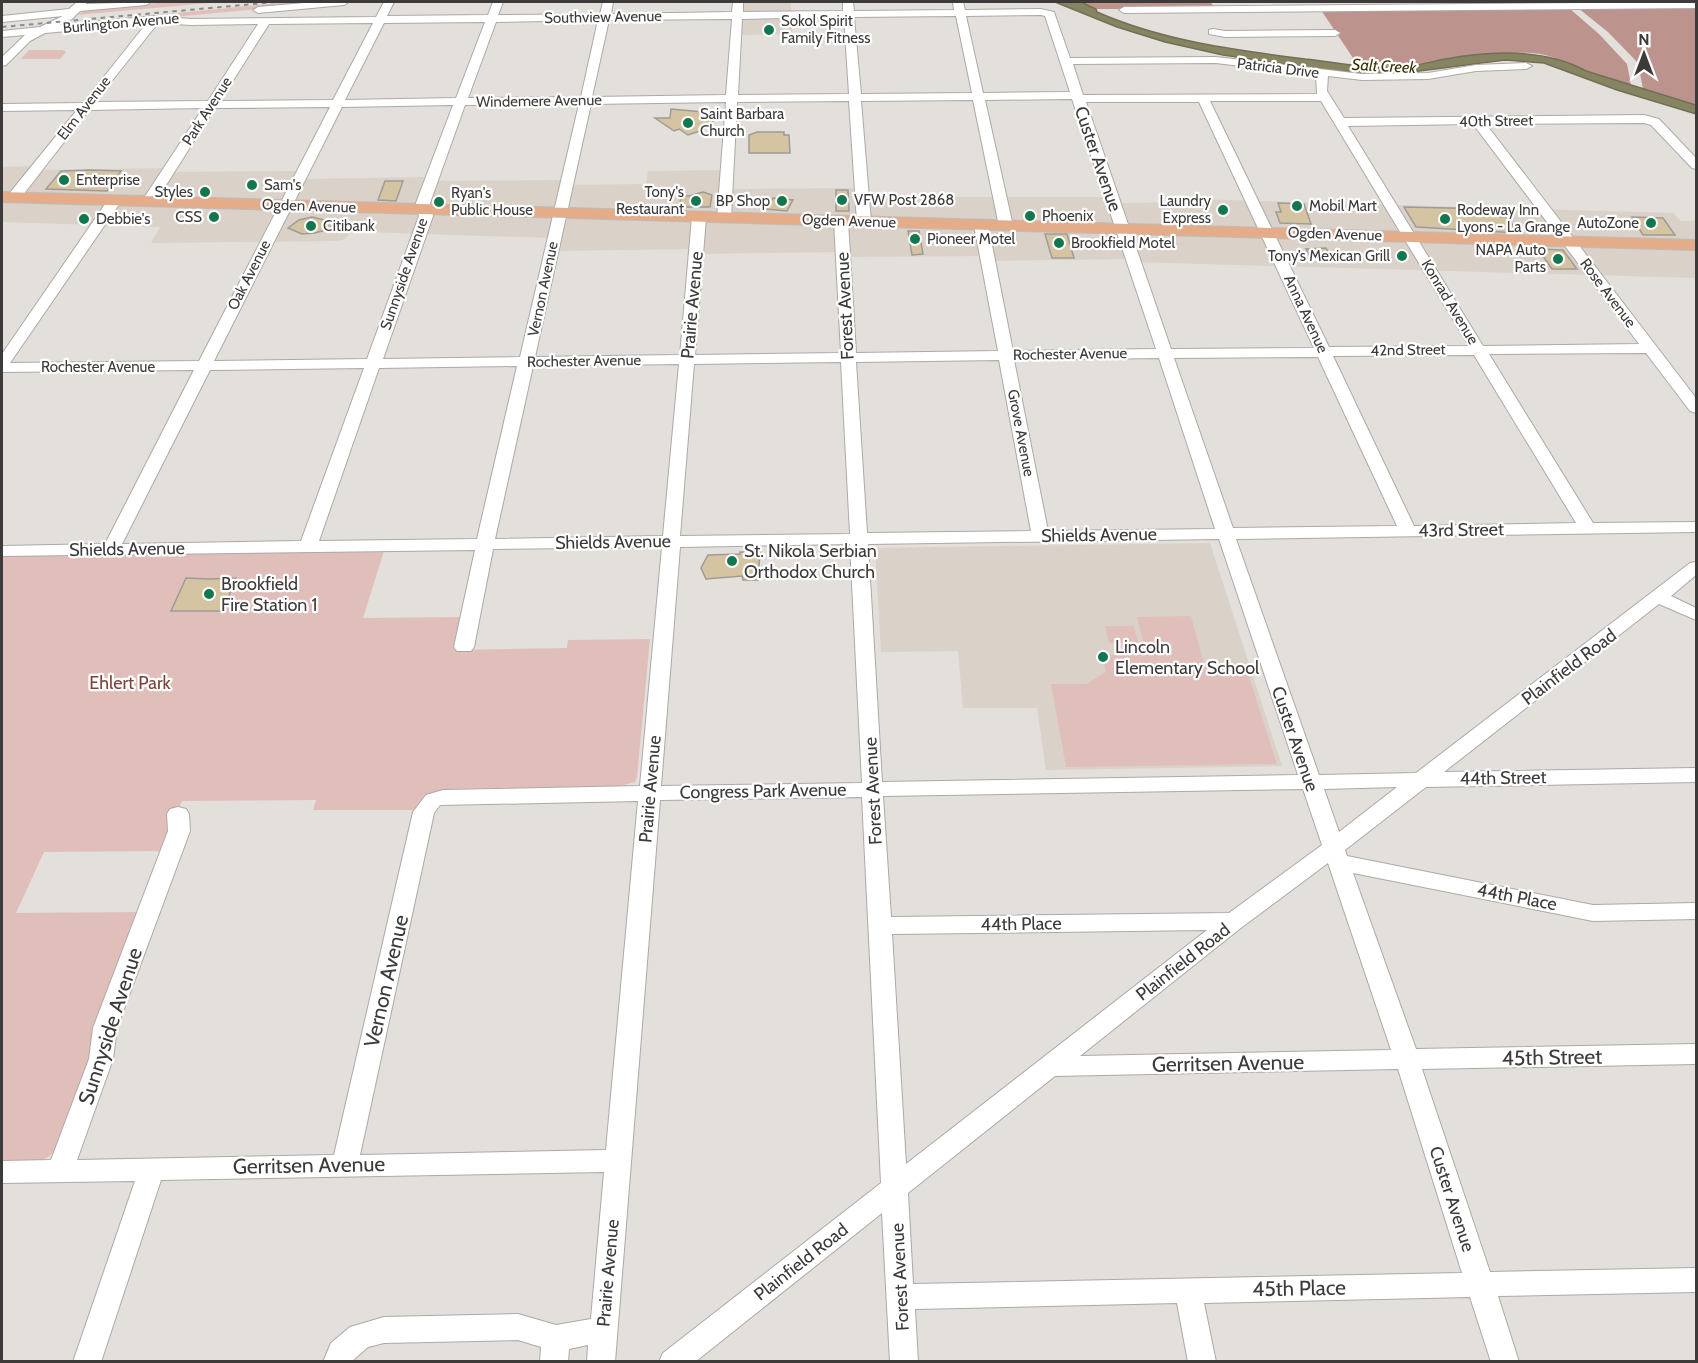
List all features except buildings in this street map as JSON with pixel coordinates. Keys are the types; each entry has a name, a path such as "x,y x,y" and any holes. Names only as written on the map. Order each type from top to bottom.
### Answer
{"main road":[{"name":"Ogden Avenue","path":"8,197 1696,245"}],"street":[{"path":"2,19 77,7 146,2"},
{"name":"Burlington Avenue","path":"2,34 344,2"},
{"name":"Oak Avenue","path":"111,549 389,2"},
{"name":"Sunnyside Avenue","path":"308,547 426,216 423,203 498,2"},
{"name":"Vernon Avenue","path":"464,647 559,213 608,2"},
{"path":"724,218 738,2"},
{"path":"1555,2 1567,6"},
{"path":"1124,10 1217,5 1335,33"},
{"path":"1213,32 1225,34 1287,21 1396,5 1696,5"},
{"path":"2,63 26,39 59,22 77,7"},
{"path":"959,7 1005,226"},
{"name":"Southview Avenue","path":"155,20 738,16 849,8 959,7 1050,14"},
{"path":"849,8 864,222"},
{"name":"Custer Avenue","path":"1050,14 1225,533 1407,1060 1505,1362"},
{"name":"Elm Avenue","path":"8,197 86,106 155,20"},
{"name":"Park Avenue","path":"149,201 266,21"},
{"name":"Patricia Drive","path":"1066,61 1215,60 1362,77 1428,76 1476,68 1526,66"},
{"name":"Konrad Avenue","path":"1322,73 1321,91 1324,97 1587,528"},
{"name":"Windemere Avenue","path":"2,107 855,97 1077,97"},
{"path":"1077,97 1324,97"},
{"name":"Anna Avenue","path":"1203,98 1408,531"},
{"name":"40th Street","path":"1341,122 1651,120 1696,165"},
{"name":"Rose Avenue","path":"1477,121 1696,408"},
{"path":"2,366 115,200"},
{"name":"Prairie Avenue","path":"601,1362 699,217"},
{"name":"Forest Avenue","path":"841,221 904,1362"},
{"name":"Grove Avenue","path":"981,225 1040,535"},
{"name":"42nd Street","path":"1166,353 1650,348"},
{"name":"Rochester Avenue","path":"2,366 203,367 1166,353"},
{"name":"43rd Street","path":"1225,533 1696,527"},
{"name":"Shields Avenue","path":"2,551 1225,533"},
{"name":"Plainfield Road","path":"673,1362 1234,921 1336,855 1422,779 1696,567"},
{"path":"1659,597 1696,615"},
{"name":"44th Street","path":"1310,780 1696,775"},
{"name":"Congress Park Avenue","path":"433,800 454,796 1310,780"},
{"name":"Vernon Avenue","path":"345,1164 424,812 433,800"},
{"name":"Sunnyside Avenue","path":"60,1170 101,1059 105,1028 179,831 178,814"},
{"name":"44th Place","path":"1336,855 1593,913 1696,911"},
{"name":"44th Place","path":"880,926 1234,921"},
{"name":"45th Street","path":"1407,1060 1696,1054"},
{"name":"Gerritsen Avenue","path":"1050,1066 1407,1060"},
{"name":"Gerritsen Avenue","path":"2,1172 345,1164 617,1161"},
{"path":"87,1362 152,1168"},
{"name":"45th Place","path":"901,1297 1696,1280"},
{"path":"1188,1290 1202,1362"},
{"path":"337,1362 341,1352 360,1336 384,1330 518,1327 555,1350 603,1330"}],"shaded area":[{"path":"741,2 791,2 792,34 739,35"},
{"name":"Salt Creek","path":"1055,2 1081,2 1096,9 1097,12 1122,22 1199,43 1358,66 1396,68 1496,53 1552,58 1586,71 1696,105 1696,114 1617,90 1544,63 1505,60 1396,74 1323,70 1223,55 1165,42 1117,27"},
{"path":"1081,2 1211,2 1213,6 1209,9 1096,9"},
{"path":"1696,6 1696,105 1643,89 1638,63 1608,32 1578,8"},
{"path":"1569,8 1599,34 1627,64 1631,85 1587,72 1553,57 1531,53 1488,55 1402,67 1359,67 1321,10"},
{"path":"39,166 36,170 170,168 168,172 303,171 299,179 433,177 432,181 568,180 567,185 646,184 648,171 727,170 727,189 861,188 863,197 1120,197 1122,203 1182,202 1192,199 1673,213 1681,221 1696,221 1696,278 1134,262 1133,259 988,261 987,256 843,257 842,252 696,254 696,249 551,251 553,238 364,232 351,233 343,240 335,241 151,243 160,227 2,222 2,167"},
{"name":"Lincoln Elementary School","path":"1210,543 1282,766 1046,770 1037,708 963,708 958,651 881,652 875,548"}],"green space":[{"path":"169,2 220,2 77,15 87,9"},
{"path":"289,2 332,2 99,24 65,24"},
{"path":"29,50 63,50 66,52 60,59 21,59"},
{"name":"Ehlert Park","path":"384,551 363,618 461,617 454,650 567,648 568,640 650,639 635,782 620,786 450,789 429,795 414,810 313,810 316,800 182,801 161,851 44,852 16,913 138,912 91,1056 56,1149 45,1159 38,1161 24,1164 2,1164 2,556"},
{"path":"1191,616 1204,664 1245,664 1277,764 1066,767 1051,684 1086,684 1106,672 1102,655 1146,654 1137,617"},
{"path":"1105,626 1134,626 1138,642 1109,643"}],"railway":[{"path":"2,27 276,2"}],"place":[{"name":"Sokol Spirit Family Fitness","path":"769,30"},
{"name":"Saint Barbara Church","path":"688,123"},
{"name":"Enterprise","path":"64,180"},
{"name":"Sam's","path":"252,185"},
{"name":"Styles","path":"205,192"},
{"name":"VFW Post 2868","path":"842,200"},
{"name":"Tony's Restaurant","path":"696,201"},
{"name":"BP Shop","path":"782,201"},
{"name":"Ryan's Public House","path":"439,202"},
{"name":"Mobil Mart","path":"1297,206"},
{"name":"Laundry Express","path":"1223,210"},
{"name":"Phoenix","path":"1030,216"},
{"name":"CSS","path":"214,217"},
{"name":"Debbie's","path":"84,219"},
{"name":"Rodeway Inn Lyons - La Grange","path":"1445,219"},
{"name":"AutoZone","path":"1651,223"},
{"name":"Citibank","path":"311,226"},
{"name":"Pioneer Motel","path":"915,239"},
{"name":"Brookfield Motel","path":"1059,243"},
{"name":"Tony’s Mexican Grill","path":"1402,256"},
{"name":"NAPA Auto Parts","path":"1558,259"},
{"name":"St. Nikola Serbian Orthodox Church","path":"732,561"},
{"name":"Brookfield Fire Station 1","path":"209,594"},
{"name":"Lincoln Elementary School","path":"1103,657"}]}
